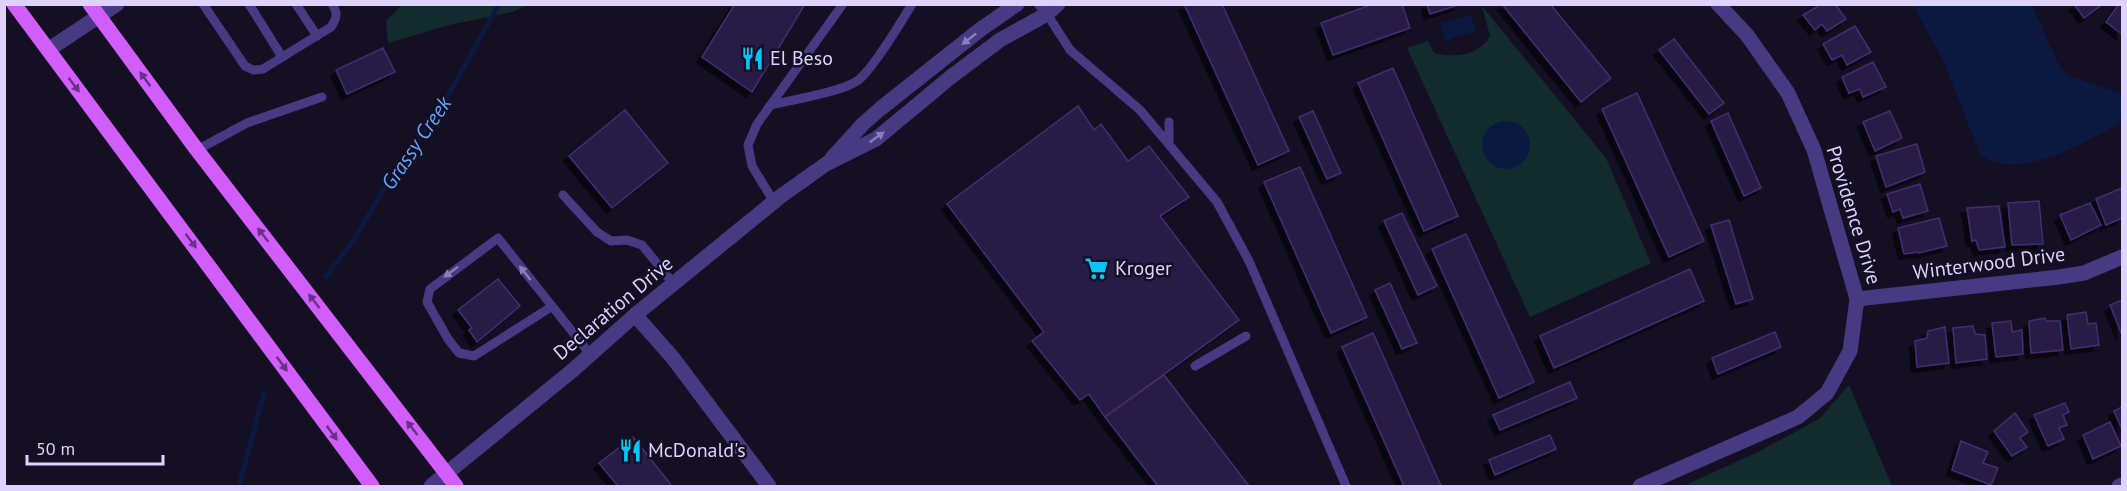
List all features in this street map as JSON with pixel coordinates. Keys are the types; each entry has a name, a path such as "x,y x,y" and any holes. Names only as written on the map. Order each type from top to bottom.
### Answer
{"main road":[{"path":"14,4 372,486"},
{"path":"90,4 197,150 452,480"}],"street":[{"path":"48,50 117,4"},
{"name":"Declaration Drive","path":"826,164 862,124 981,29 1017,4"},
{"name":"Providence Drive","path":"1642,486 1798,417 1827,393 1850,351 1857,299 1814,150 1788,93 1747,35 1718,4"},
{"name":"Declaration Drive","path":"431,486 452,480 635,315 774,202 826,164 876,139 952,76 1048,8"},
{"name":"Winterwood Drive","path":"1857,299 2059,277 2084,273 2122,257"},
{"path":"635,315 673,358 769,486"}],"lane":[{"path":"203,4 246,66 253,70 263,69 331,27 336,20 336,11 332,4"},
{"path":"249,4 282,57"},
{"path":"296,4 317,36"},
{"path":"774,202 752,166 748,145 757,124 843,4"},
{"path":"771,105 857,81 869,69 912,4"},
{"path":"1048,8 1070,50 1140,111 1217,202 1249,261 1347,486"},
{"path":"197,150 247,123 322,97"},
{"path":"1169,122 1169,144"},
{"path":"563,195 597,232 611,241 627,240 642,245 673,283"},
{"path":"551,307 474,356 459,353 448,339 427,302 430,289 498,238 551,307 591,354"},
{"path":"1195,366 1246,336"}],"green space":[{"path":"403,4 527,5 512,12 449,25 388,43 386,21"},
{"path":"1482,6 1606,158 1651,263 1530,317 1407,48 1428,41 1434,53 1457,55 1479,48 1490,36"},
{"path":"1849,385 1892,486 1683,486 1756,453 1819,419"}],"water":[{"path":"1913,5 2032,5 2058,63 2067,75 2122,94 2122,122 2071,149 2032,162 2013,164 1996,162 1980,154 1943,60"},
{"path":"1471,15 1476,31 1446,42 1440,24"},
{"path":"1501,121 1511,121 1523,128 1530,140 1530,150 1523,162 1511,169 1501,169 1486,158 1482,150 1482,140 1493,125"}],"building":[{"path":"735,4 805,4 752,92 702,57"},
{"path":"1184,4 1222,4 1289,151 1258,165"},
{"path":"1373,4 1402,4 1410,28 1333,55 1321,23"},
{"path":"1427,4 1461,4 1430,14"},
{"path":"1502,4 1550,4 1611,78 1581,102"},
{"path":"1822,4 1835,4 1846,19 1827,31 1822,24 1815,30 1803,15"},
{"path":"2074,4 2103,4 2084,18"},
{"path":"2119,4 2122,4 2122,34 2106,22"},
{"path":"1855,26 1871,52 1847,65 1842,55 1832,60 1823,44"},
{"path":"1674,39 1724,103 1709,114 1659,50"},
{"path":"383,48 395,72 347,94 336,70"},
{"path":"1873,62 1886,87 1863,97 1860,89 1849,93 1842,77"},
{"path":"1393,68 1458,216 1424,231 1358,83"},
{"path":"1637,93 1704,241 1669,257 1602,109"},
{"name":"Kroger","path":"1078,106 1094,130 1101,124 1128,161 1149,146 1189,197 1160,216 1239,320 1105,417 1089,394 1080,400 1032,341 1044,332 947,204"},
{"path":"625,110 668,163 612,208 569,156"},
{"path":"1313,111 1341,173 1327,179 1299,117"},
{"path":"1890,111 1902,138 1875,151 1863,122"},
{"path":"1728,113 1761,188 1744,196 1711,121"},
{"path":"1917,144 1925,172 1886,187 1876,156"},
{"path":"1300,167 1367,317 1331,333 1264,182"},
{"path":"1920,184 1928,211 1903,218 1900,209 1893,212 1887,194"},
{"path":"2122,188 2122,218 2106,225 2096,199"},
{"path":"2039,201 2043,244 2012,245 2008,203"},
{"path":"2090,203 2101,225 2071,240 2060,215"},
{"path":"1999,206 2005,247 1979,250 1976,240 1972,241 1967,208"},
{"path":"1402,213 1437,286 1418,295 1384,221"},
{"path":"1939,218 1947,246 1904,254 1898,228"},
{"path":"1729,220 1753,299 1736,304 1711,225"},
{"path":"1466,234 1534,382 1499,398 1432,249"},
{"path":"1690,269 1704,301 1554,368 1540,336"},
{"path":"498,279 520,306 477,342 469,330 472,328 458,310"},
{"path":"1390,283 1417,343 1402,349 1375,290"},
{"path":"2122,300 2122,335 2110,305"},
{"path":"2086,312 2088,324 2096,323 2099,345 2071,349 2067,315"},
{"path":"2045,318 2046,321 2060,321 2063,350 2031,353 2029,321"},
{"path":"2011,321 2012,332 2022,330 2023,354 1996,357 1992,323"},
{"path":"1973,326 1975,334 1985,335 1987,359 1956,363 1953,328"},
{"path":"1945,327 1949,363 1917,367 1915,341 1927,338 1928,331"},
{"path":"1775,332 1781,347 1718,374 1712,358"},
{"path":"1373,333 1441,486 1404,486 1342,347"},
{"path":"1164,375 1249,486 1158,486 1105,417"},
{"path":"1570,382 1577,398 1500,430 1493,415"},
{"path":"2065,403 2069,412 2063,415 2067,425 2059,428 2064,439 2048,446 2034,415"},
{"path":"2122,407 2122,429 2114,411"},
{"path":"2015,413 2028,432 2020,438 2027,447 2012,456 1994,431"},
{"path":"2110,422 2121,446 2093,459 2083,435"},
{"path":"1550,435 1556,449 1495,475 1489,460"},
{"name":"McDonald's","path":"633,437 672,486 618,486 599,463"},
{"path":"1961,441 1988,452 1983,463 1998,468 1991,485 1952,470"}],"waterway":[{"name":"Grassy Creek","path":"326,277 355,238 390,179 446,99 499,4"},
{"name":"Grassy Creek","path":"239,486 264,393"}],"place":[{"name":"El Beso","path":"752,58"},
{"name":"Kroger","path":"1097,268"},
{"name":"McDonald's","path":"630,450"}]}
